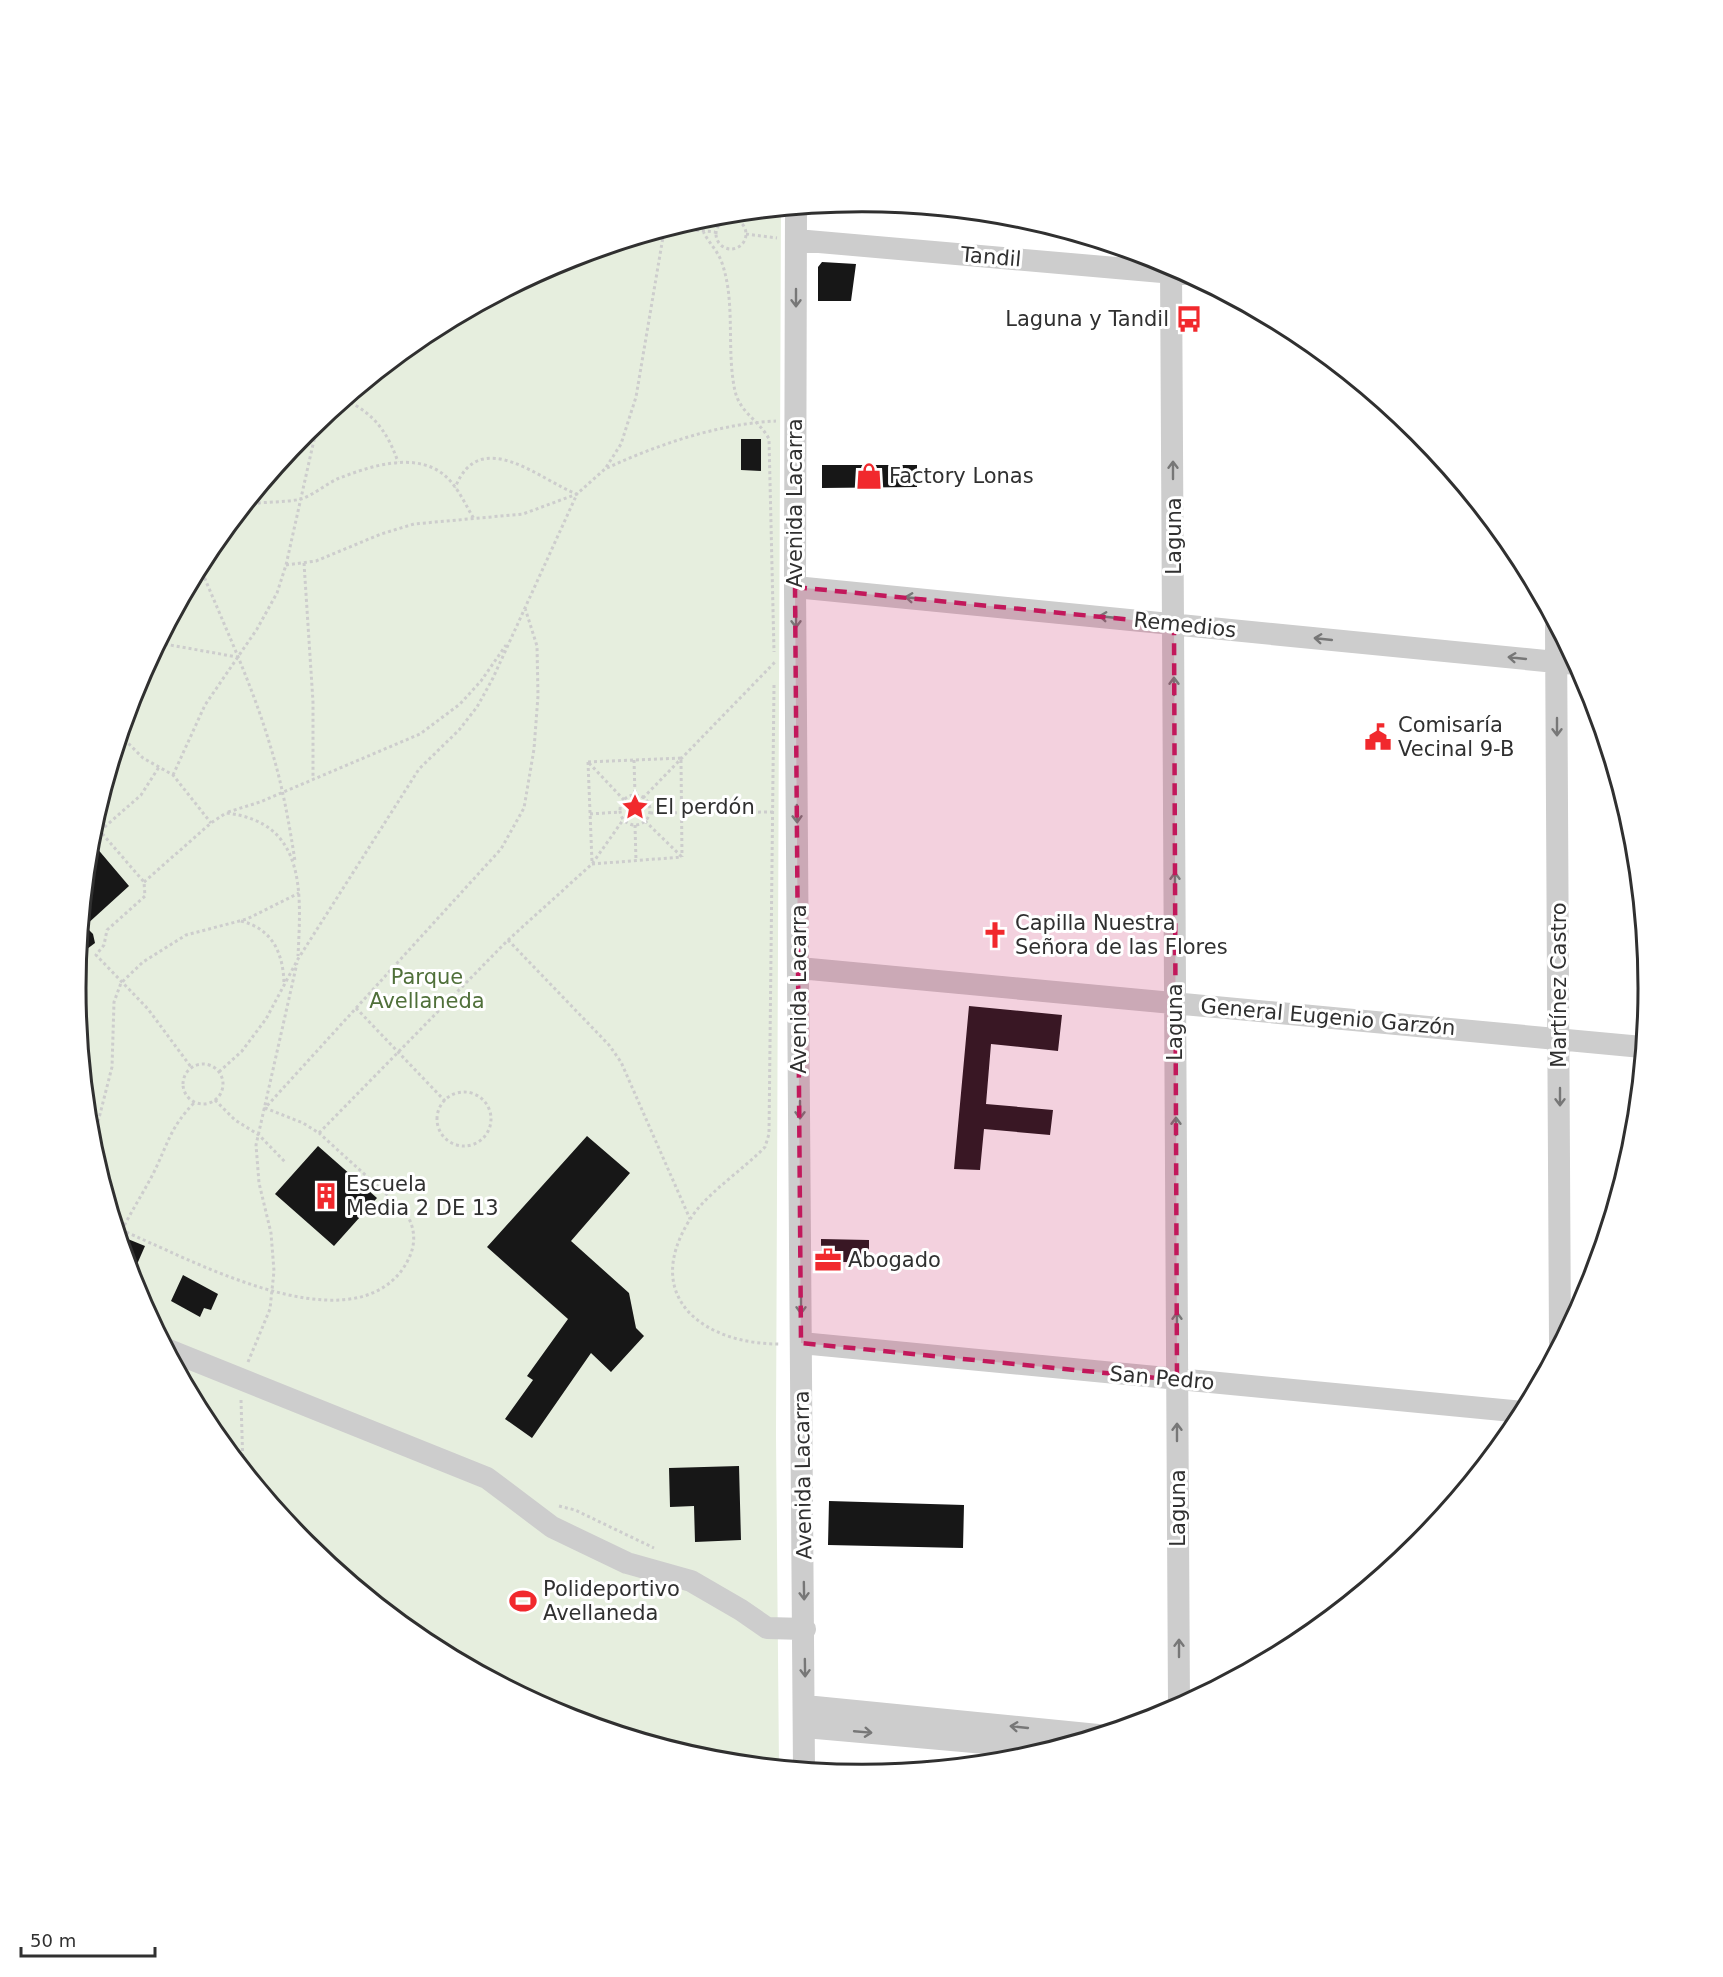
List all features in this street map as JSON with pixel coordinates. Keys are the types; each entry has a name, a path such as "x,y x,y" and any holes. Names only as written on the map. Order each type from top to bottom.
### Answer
{"street":[{"name":"Avenida Lacarra","path":"796,215 795,587 805,1629 804,1762"},
{"name":"Tandil","path":"796,240 1150,269"},
{"name":"Laguna","path":"1176,280 1174,624 1179,1696"},
{"name":"Remedios","path":"795,587 1565,663"},
{"name":"Martínez Castro","path":"1560,1325 1560,1039 1566,665"},
{"name":"General Eugenio Garzón","path":"799,968 1635,1046"},
{"name":"San Pedro","path":"801,1343 1513,1411"},
{"path":"177,1353 487,1478 552,1527 627,1563 691,1581 767,1628 805,1629"},
{"path":"805,1717 1076,1734"},
{"path":"805,1717 1029,1746"}],"path":[{"path":"716,232 721,245 730,249 739,246 746,234 743,225 739,222"},
{"path":"716,232 720,225"},
{"path":"696,230 716,232"},
{"path":"703,231 722,262 726,282 735,392 745,414 769,439 774,664 769,1134 765,1147 690,1219 679,1241 674,1270 675,1284 682,1304 696,1322 742,1341 760,1344 801,1343"},
{"path":"746,234 796,240"},
{"path":"219,1072 255,1035 298,959 419,769 459,730 477,707 577,494 605,469 621,444 636,397 663,239"},
{"path":"352,403 358,406 390,438 398,462"},
{"path":"605,469 704,433 754,422 796,420"},
{"path":"172,775 205,705 238,657 277,593 286,565 314,439"},
{"path":"455,488 460,475 469,466 498,459 514,461 562,489 577,494"},
{"path":"256,504 301,499 336,480 369,468 398,462 429,466 443,474 455,488 474,519"},
{"path":"286,565 316,561 381,534 414,524 523,514 577,494"},
{"path":"304,563 313,702 313,777"},
{"path":"204,576 238,657 270,744 282,791 299,893 298,959 256,1145 259,1183 271,1233 274,1272 270,1309 240,1380 243,1456"},
{"path":"265,1108 501,849 524,808 534,749 538,696 537,646 525,608"},
{"path":"144,882 211,823 226,813 420,734 460,704 481,681 512,636"},
{"path":"644,798 774,664 796,637"},
{"path":"166,644 238,657"},
{"path":"126,741 143,758 172,775 211,823"},
{"path":"588,762 681,758"},
{"path":"681,758 682,857"},
{"path":"634,760 635,795"},
{"path":"588,762 624,800"},
{"path":"588,762 592,864"},
{"path":"102,829 141,795 159,767"},
{"path":"635,795 644,798 649,804 650,813 645,821 635,825 623,820 620,812 624,800 635,795"},
{"path":"590,814 620,812"},
{"path":"650,813 797,812"},
{"path":"226,813 261,821 275,831 288,848 296,869"},
{"path":"319,1133 507,940 592,864 623,820"},
{"path":"645,821 682,857"},
{"path":"635,825 636,861"},
{"path":"101,832 144,882 145,896 107,930 104,945 96,956 148,1008 191,1067"},
{"path":"592,864 682,857"},
{"path":"97,1123 112,1067 114,1002 121,982 143,962 172,943 202,930 238,921 299,893"},
{"path":"238,921 257,925 270,939 284,960 285,984"},
{"path":"507,940 609,1045 621,1062 690,1219"},
{"path":"356,1008 445,1101"},
{"path":"201,1063 211,1065 219,1072 223,1082 221,1092 215,1100 205,1104 195,1102 186,1096 183,1086 184,1076 191,1067 201,1063"},
{"path":"460,1093 476,1095 483,1100 488,1107 491,1124 483,1139 467,1146 449,1141 442,1135 438,1117 445,1101 460,1093"},
{"path":"215,1100 235,1120 259,1135 286,1163"},
{"path":"123,1226 157,1165 171,1129 195,1102"},
{"path":"125,1232 272,1293 304,1299 350,1301 375,1293 395,1279 408,1262 415,1243 413,1223 405,1211 319,1133 303,1123 265,1108"}],"highlighted area":[{"path":"795,587 1174,624 1177,1380 801,1343"}],"green space":[{"name":"Parque Avellaneda","path":"781,217 776,1436 779,1760 710,1750 612,1723 518,1684 473,1661 430,1634 350,1572 278,1500 216,1420 189,1376 145,1285 112,1189 100,1140 92,1090 87,1039 86,989 87,938 100,837 127,739 145,692 189,600 216,557 278,477 350,405 389,373 430,343 518,293 612,254 661,239 710,227"}],"building":[{"path":"822,262 856,264 851,301 818,301 818,267"},
{"path":"741,439 761,439 761,471 741,470"},
{"name":"Factory Lonas","path":"822,465 917,465 917,487 822,488"},
{"path":"98,849 129,886 88,923"},
{"path":"88,929 93,934 95,943 87,949"},
{"path":"969,1006 1062,1015 1058,1051 991,1044 986,1104 1053,1110 1050,1135 984,1129 980,1170 954,1169"},
{"path":"587,1136 630,1173 571,1241 629,1293 636,1328 644,1336 611,1372 591,1353 532,1438 505,1419 533,1380 527,1376 568,1319 487,1247"},
{"name":"Escuela Media 2 DE 13","path":"318,1146 377,1198 334,1246 275,1194"},
{"path":"127,1239 145,1246 137,1264"},
{"path":"821,1239 869,1240 869,1262 821,1262"},
{"path":"183,1275 218,1294 211,1310 204,1308 200,1317 171,1301"},
{"path":"739,1466 741,1540 695,1542 694,1506 670,1507 669,1468"},
{"path":"829,1501 964,1505 963,1548 828,1545"}],"place":[{"name":"Laguna y Tandil","path":"1189,319"},
{"name":"Factory Lonas","path":"869,476"},
{"name":"Comisaría Vecinal 9-B","path":"1378,737"},
{"name":"El perdón","path":"635,807"},
{"name":"Capilla Nuestra Señora de las Flores","path":"995,935"},
{"name":"Escuela Media 2 DE 13","path":"326,1196"},
{"name":"Abogado","path":"828,1260"},
{"name":"Polideportivo Avellaneda","path":"523,1601"}]}
